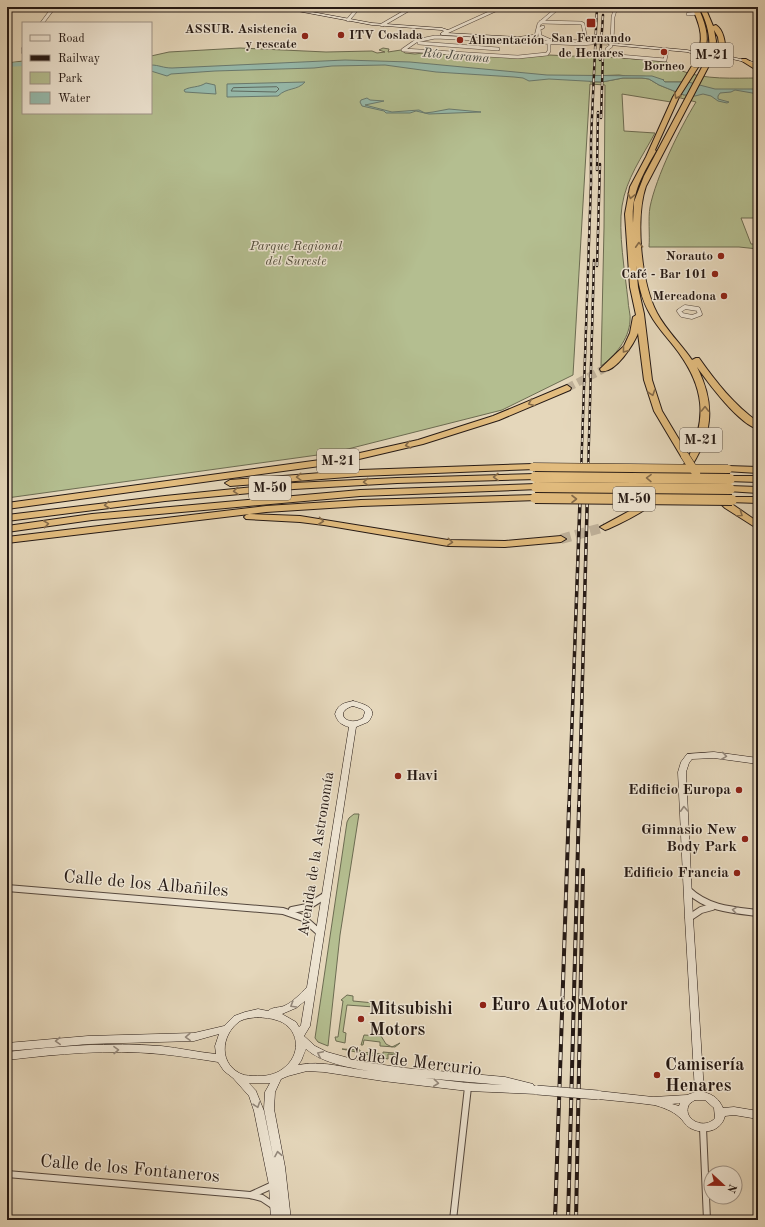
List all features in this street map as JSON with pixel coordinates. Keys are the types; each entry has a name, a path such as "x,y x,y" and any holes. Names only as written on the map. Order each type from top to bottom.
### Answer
{"highway":[{"name":"M-21","path":"604,369 625,351 631,342 637,324 629,214 633,187 683,109 712,54 714,38 711,24 702,7"},
{"path":"698,82 720,56 718,32 705,7"},
{"name":"M-21","path":"696,10 706,24 709,42 707,54 698,82"},
{"path":"649,164 670,112 685,81 699,61 702,52 704,36 696,10"},
{"path":"744,60 758,68"},
{"name":"M-21","path":"605,526 629,516 652,502 667,489 695,456 704,428 706,400 697,374 650,308 643,289 639,248 638,204 649,164"},
{"name":"M-21","path":"636,298 642,325 648,380 658,411 702,482 728,506 758,526"},
{"path":"659,321 689,350 726,400 758,426"},
{"name":"M-21","path":"98,494 342,460 396,448 496,418 567,388"},
{"name":"M-50","path":"7,506 98,494 360,473 533,467 729,474 758,479"},
{"name":"M-50","path":"7,518 161,499 268,489 445,478 729,474 758,470"},
{"name":"M-50","path":"7,529 92,517 324,496 405,491 536,487 758,490"},
{"path":"324,496 339,498 406,496 536,498"},
{"name":"M-50","path":"7,540 266,509 353,504 536,498 758,501"},
{"path":"170,520 255,516 309,520 449,543 526,543 561,539"}],"street":[{"path":"43,22 54,7"},
{"path":"278,7 382,25 443,31 464,37"},
{"path":"332,7 358,8"},
{"path":"382,25 413,7"},
{"path":"424,29 435,33 458,27 502,7"},
{"path":"500,39 534,37 537,26 559,7"},
{"path":"616,7 613,17 611,44 607,49 607,55 666,60 667,50"},
{"path":"348,20 358,8"},
{"path":"688,14 696,10"},
{"path":"541,22 581,23 583,24 585,35 590,41"},
{"path":"443,31 458,27"},
{"path":"543,27 539,29 540,36 549,41"},
{"path":"549,41 549,51 547,54 518,57 404,51 404,48 419,40 435,37 590,41"},
{"path":"460,54 464,37"},
{"path":"515,38 549,41"},
{"path":"495,56 500,39"},
{"path":"414,43 498,49"},
{"path":"611,44 687,50 758,63"},
{"path":"611,44 667,50 687,50"},
{"path":"675,49 697,49 702,52 717,49 720,56"},
{"path":"720,56 758,63"},
{"path":"686,307 698,309 700,314 692,317 682,316 679,311 686,307"},
{"name":"Avenida de la Astronomía","path":"301,1036 305,1026 353,725"},
{"path":"700,1096 682,772 685,762 690,756 714,755 758,761"},
{"name":"Calle de los Albañiles","path":"7,888 283,911 296,913 304,917 320,933"},
{"path":"688,890 703,903 712,907 758,913"},
{"name":"Calle de los Albañiles","path":"283,911 298,910 307,907 326,896"},
{"path":"689,918 701,910 712,907"},
{"path":"286,1220 278,1182 253,1094 226,1067 221,1059 219,1048 221,1038 226,1029 237,1019 258,1013 282,1011 302,1000 311,988"},
{"path":"234,1074 247,1080 262,1081 277,1077 287,1072 296,1062 301,1051 301,1036 290,1021 269,1013"},
{"path":"7,1047 88,1040 194,1037 226,1029"},
{"name":"Calle de Mercurio","path":"301,1036 314,1051 325,1057 338,1060 388,1070 512,1082 537,1090"},
{"path":"7,1056 40,1052 133,1049 173,1052 221,1059"},
{"name":"Calle de Mercurio","path":"287,1072 307,1067 324,1068 383,1078 468,1087 537,1090 654,1101"},
{"path":"447,1076 468,1087"},
{"path":"276,1220 274,1206 278,1182 269,1109 270,1092 277,1077"},
{"path":"468,1087 492,1080"},
{"path":"453,1220 468,1087"},
{"path":"654,1101 688,1099 700,1096 708,1097 714,1101 720,1112 720,1118 711,1127 703,1128 695,1126 687,1120 683,1114 682,1108 688,1099"},
{"path":"654,1101 675,1109 683,1114"},
{"path":"720,1112 734,1111 758,1115"},
{"path":"703,1128 707,1220"},
{"name":"Calle de los Fontaneros","path":"7,1174 250,1195 262,1198 274,1206"},
{"name":"Calle de los Fontaneros","path":"250,1195 258,1194 278,1182"}],"green space":[{"name":"Parque Regional del Sureste","path":"240,48 326,52 372,51 377,53 385,52 379,50 383,48 389,49 388,52 401,50 405,53 415,54 423,53 526,57 549,55 591,57 602,56 667,62 683,68 682,71 700,76 720,78 758,78 758,218 741,218 751,244 758,244 758,249 739,247 649,247 649,211 657,182 669,153 696,102 673,96 671,102 622,94 624,131 655,133 631,177 622,206 621,240 630,316 629,328 624,341 616,352 601,366 605,85 590,84 573,375 502,410 332,453 7,498 7,63 22,61 22,114 152,114 152,56 169,52","holes":["619,75 648,77 665,82 688,82 684,95 659,85 649,79 642,78 623,78 602,82 590,82 590,76"]},
{"path":"354,814 359,814 340,935 328,1046 318,1042 315,1038 347,822"},
{"path":"347,995 353,996 353,1001 374,1003 374,1007 347,1005 343,1032 346,1033 345,1043 336,1041 335,1037 338,1037 343,1001 341,1000"},
{"path":"364,1035 381,1036 386,1044 392,1047 380,1046 380,1042 364,1040 363,1045 361,1045"},
{"path":"342,1049 383,1054 383,1052 394,1053 397,1055 388,1054 388,1059"}],"water":[{"path":"345,60 410,62 547,75 652,76 664,80 665,82 688,82 715,89 758,89 758,94 735,90 720,93 718,99 729,102 727,103 718,101 711,96 703,94 695,96 684,95 659,85 649,79 642,78 623,78 602,82 549,79 529,81 523,78 514,77 436,72 385,65 215,71 171,74 167,76 152,71 152,65 172,68"},
{"path":"305,82 299,87 285,91 278,96 227,97 227,84"},
{"path":"206,83 215,85 216,94 185,92 184,90 200,86"},
{"path":"367,98 370,100 384,101 365,105 392,112 419,110 425,113 449,109 481,112 429,114 416,111 410,113 386,113 384,111 362,106 360,102 361,100"}],"waterway":[{"path":"7,65 22,64"}],"tunnel":[{"path":"590,42 610,44"},
{"path":"567,388 604,369"},
{"path":"561,539 605,527"}],"railway":[{"path":"581,474 591,183 591,139 597,7"},
{"path":"600,60 603,15"},
{"path":"601,118 603,54"},
{"path":"597,170 598,112"},
{"path":"597,266 600,164"},
{"path":"588,474 594,260"},
{"path":"569,807 581,473"},
{"path":"579,807 588,473"},
{"path":"555,1220 569,806"},
{"path":"568,1220 579,806"},
{"path":"576,1220 583,870"}],"place":[{"name":"San Fernando de Henares","path":"591,23"},
{"name":"ITV Coslada","path":"341,35"},
{"name":"ASSUR. Asistencia y rescate","path":"305,36"},
{"name":"Alimentación","path":"460,40"},
{"name":"Borneo","path":"664,52"},
{"name":"Norauto","path":"721,256"},
{"name":"Café - Bar 101","path":"715,274"},
{"name":"Mercadona","path":"724,296"},
{"name":"Havi","path":"398,776"},
{"name":"Edificio Europa","path":"739,790"},
{"name":"Gimnasio New Body Park","path":"745,839"},
{"name":"Edificio Francia","path":"737,873"},
{"name":"Euro Auto Motor","path":"483,1005"},
{"name":"Mitsubishi Motors","path":"361,1019"},
{"name":"Camisería Henares","path":"657,1075"}],"water label":[{"name":"Río Jarama","path":"456,56"}]}
